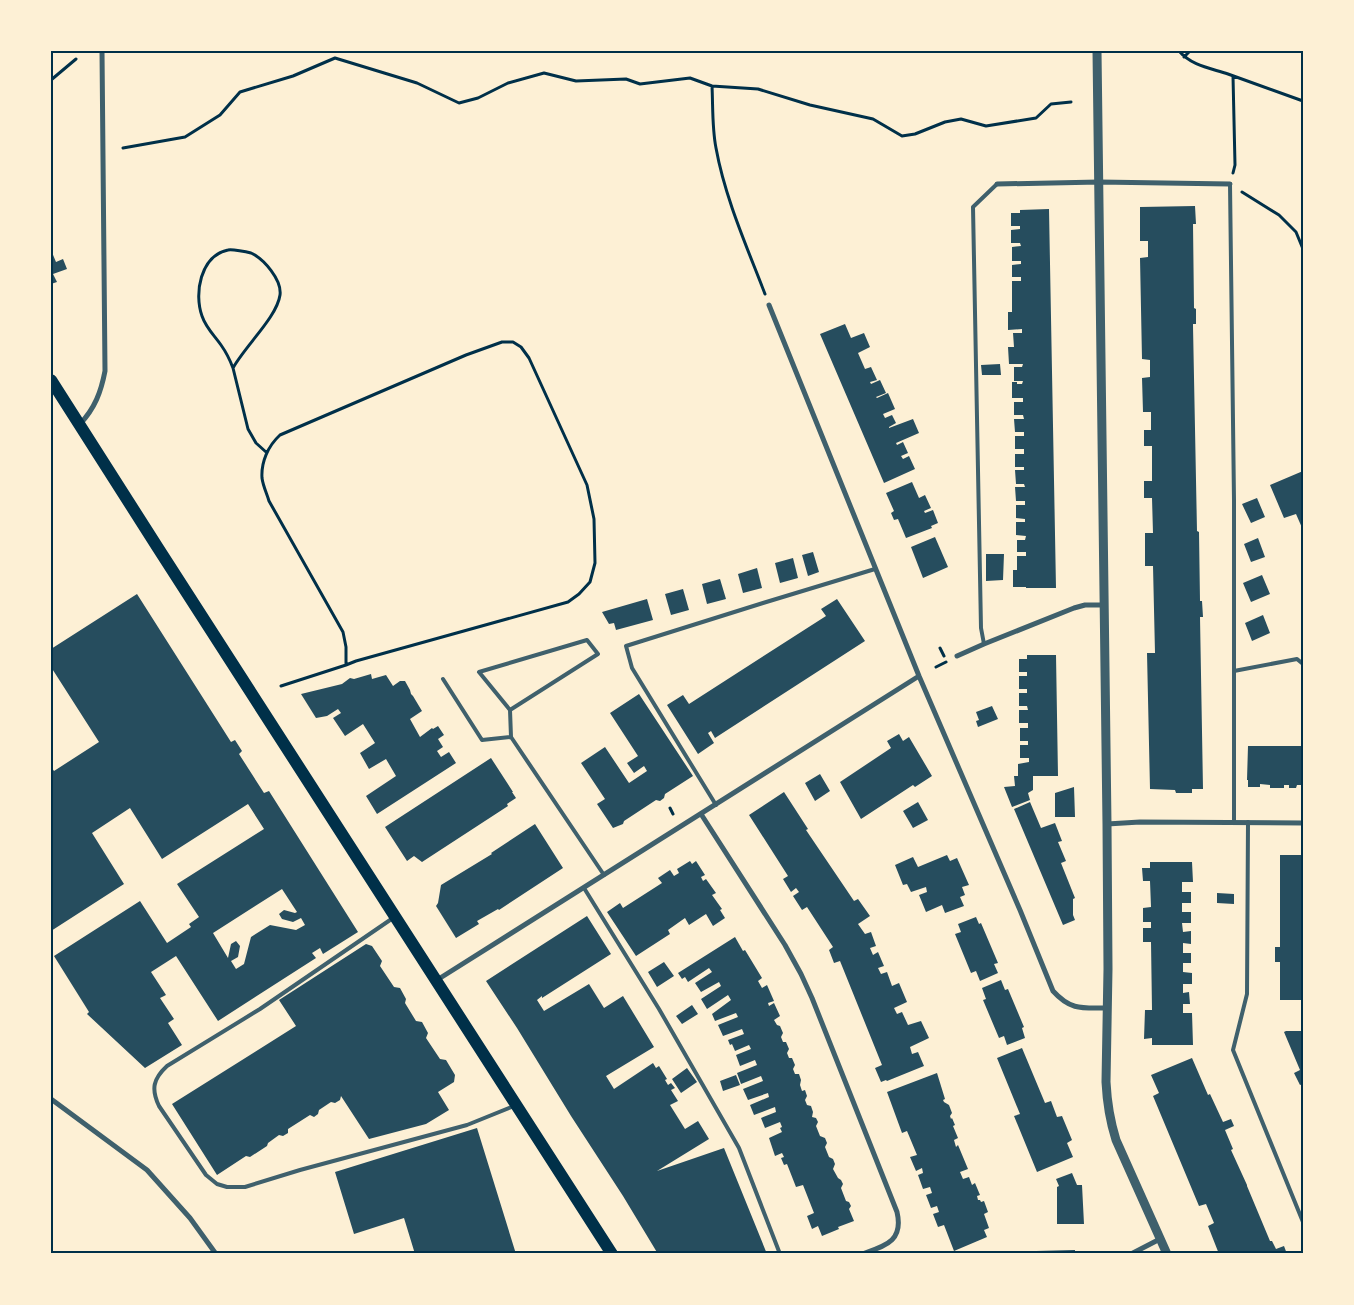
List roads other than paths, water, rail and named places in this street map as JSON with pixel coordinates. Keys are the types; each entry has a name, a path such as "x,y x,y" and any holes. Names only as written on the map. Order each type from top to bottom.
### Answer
{"main road":[{"path":"51,380 612,1254"}],"street":[{"path":"80,424 98,400 105,371 102,51"},
{"path":"1097,51 1107,824 1108,1008 1106,1082 1110,1122 1116,1140 1166,1254"},
{"path":"997,184 1098,182 1230,184"},
{"path":"769,305 919,676 1053,991 1061,1000 1082,1008 1108,1008"},
{"path":"957,656 1074,608 1105,605"},
{"path":"437,980 919,676"},
{"path":"701,814 785,944 801,974 896,1212 898,1227 892,1241 886,1246 862,1254"},
{"path":"1107,824 1133,822 1303,823"},
{"path":"51,1099 146,1170 190,1218 216,1254"},
{"path":"1131,1254 1160,1239"}],"lane":[{"path":"984,644 981,628 973,207 997,184"},
{"path":"1230,184 1234,500 1234,822"},
{"path":"716,805 632,668 626,646 875,569"},
{"path":"510,710 598,654 587,640 479,672 510,710 512,737 604,875"},
{"path":"1234,671 1297,659 1303,664"},
{"path":"443,679 482,740 512,737"},
{"path":"1248,822 1247,994 1233,1050 1303,1222"},
{"path":"584,888 659,1009 739,1148 780,1254"},
{"path":"396,916 260,1009 167,1066 155,1080 155,1098 159,1106 206,1175 217,1184 227,1187 245,1187 300,1170 467,1125 516,1105"}]}
